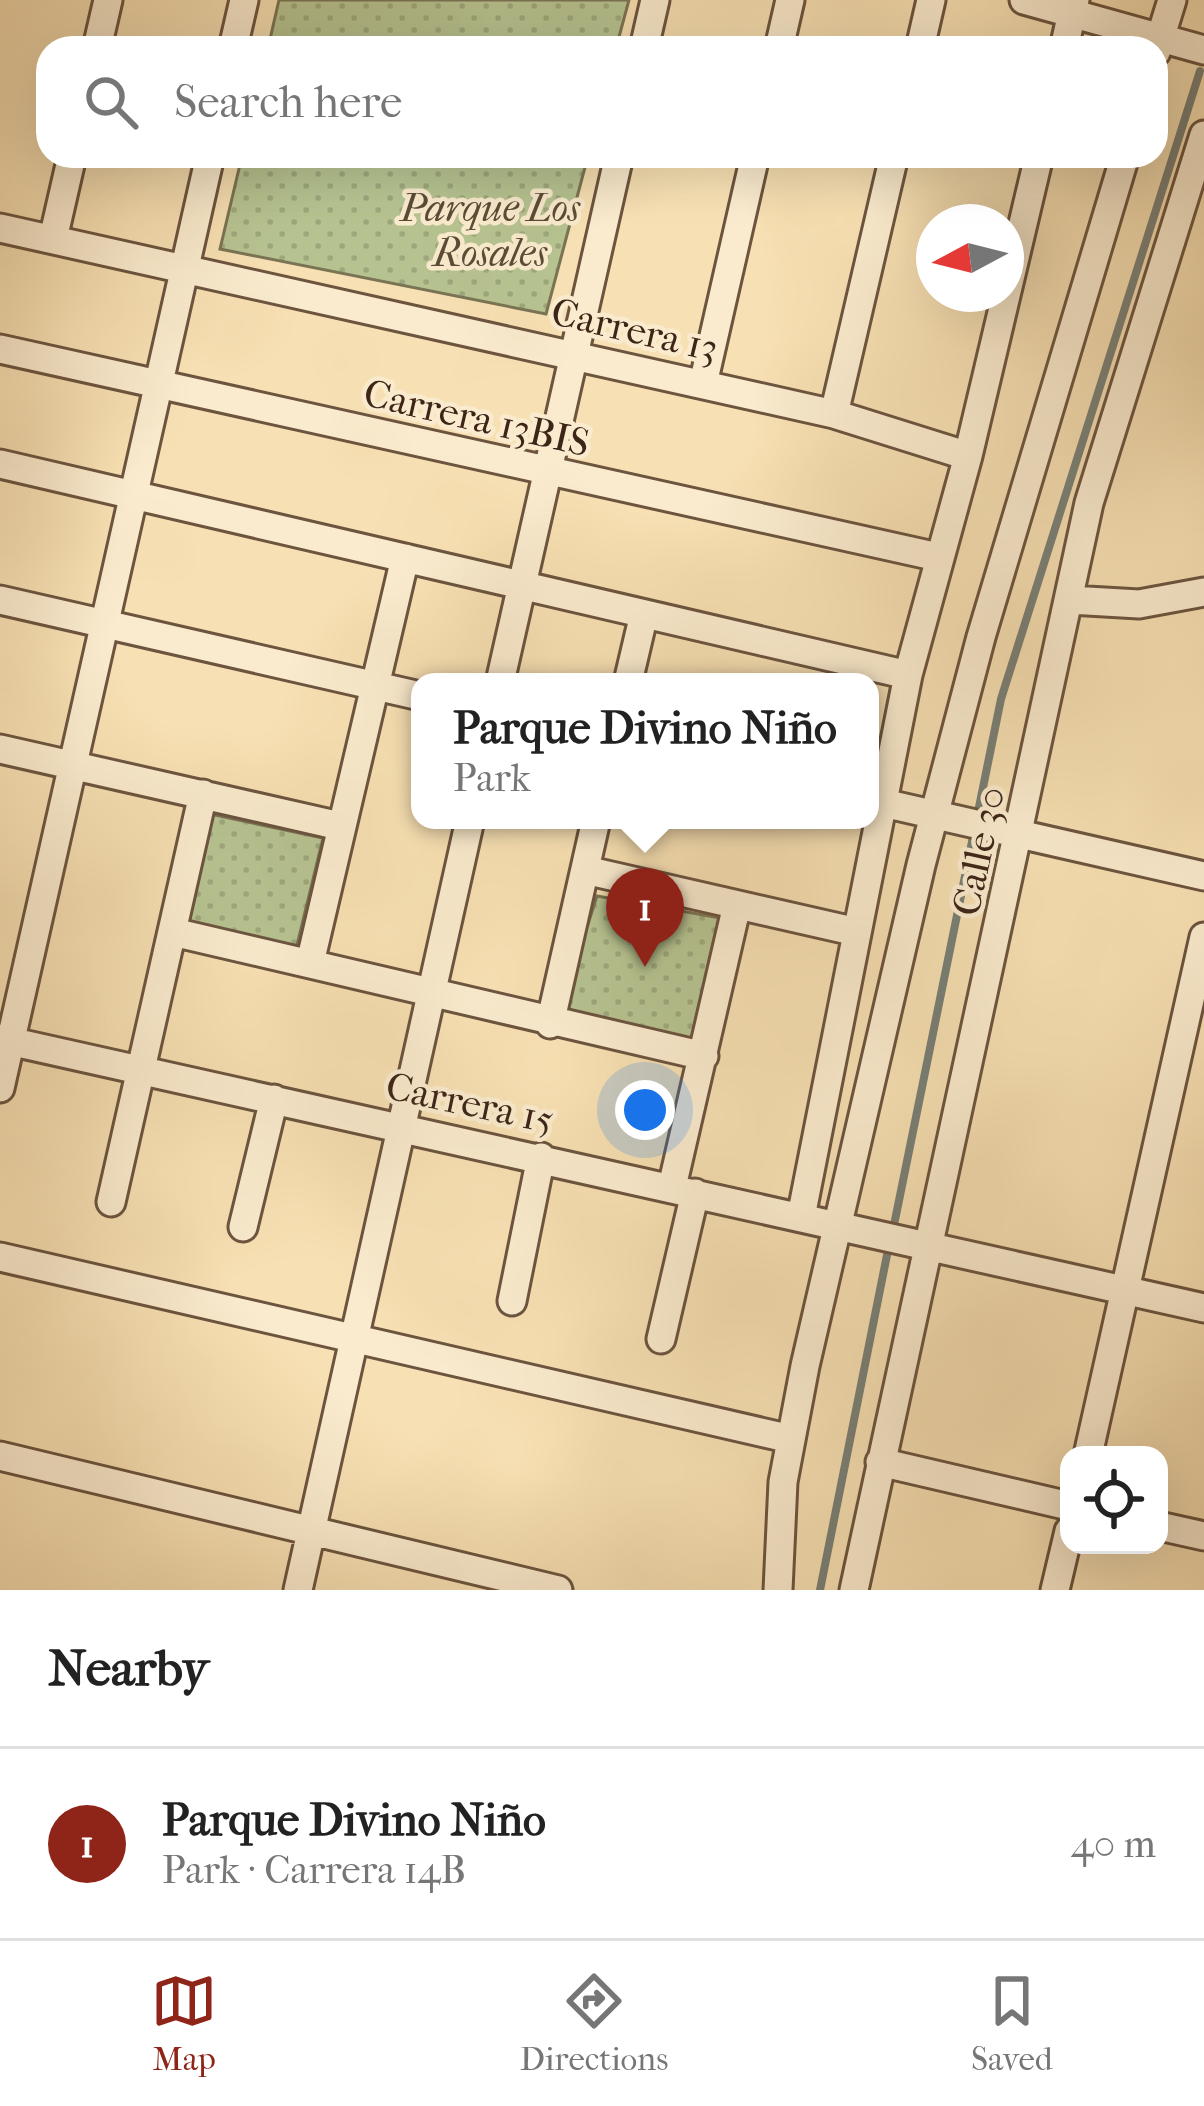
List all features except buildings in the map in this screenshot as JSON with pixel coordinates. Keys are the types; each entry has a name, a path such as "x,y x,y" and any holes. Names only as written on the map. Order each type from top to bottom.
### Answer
{"street":[{"path":"100,36 108,0"},
{"path":"236,36 244,0"},
{"path":"647,36 655,0"},
{"path":"782,36 790,0"},
{"path":"923,36 931,0"},
{"path":"1024,0 1074,5 1139,36"},
{"path":"1161,36 1172,0"},
{"path":"1067,36 1074,5"},
{"path":"1168,46 1204,50"},
{"name":"Calle 30","path":"854,1590 1010,831 1070,600 1089,503 1204,135"},
{"path":"53,239 69,168"},
{"path":"0,1088 5,1040 107,623 207,168"},
{"path":"502,673 616,168"},
{"path":"703,384 751,168"},
{"path":"834,414 892,168"},
{"path":"879,786 968,456 1036,168"},
{"name":"Calle 30","path":"778,1590 779,1520 791,1439 853,1229 944,817 1122,168"},
{"name":"Carrera 13","path":"0,228 834,414 968,456"},
{"name":"Carrera 13BIS","path":"0,349 938,556"},
{"path":"0,464 908,675"},
{"path":"310,963 405,558"},
{"path":"1070,600 1139,604 1204,592"},
{"path":"0,599 411,694"},
{"path":"630,673 644,614"},
{"path":"0,749 340,826"},
{"path":"111,1202 203,794"},
{"path":"879,802 1204,876"},
{"path":"298,1590 405,1129 468,829"},
{"path":"550,1024 594,829"},
{"path":"800,1217 857,932 871,829"},
{"path":"585,870 857,932"},
{"path":"661,1339 704,1056 737,905"},
{"path":"173,932 550,1024 704,1056"},
{"path":"1090,1446 1196,1018 1204,937"},
{"name":"Carrera 15","path":"5,1040 1204,1308"},
{"path":"244,1227 274,1100"},
{"path":"512,1301 542,1157"},
{"path":"0,1257 791,1439"},
{"path":"0,1456 558,1590"},
{"path":"880,1462 1060,1504"},
{"path":"1168,1528 1204,1536"},
{"path":"1055,1590 1064,1554"}],"green space":[{"path":"279,0 629,0 619,36 271,36"},
{"name":"Parque Los Rosales","path":"239,168 585,168 546,314 220,249"},
{"path":"210,814 323,838 296,949 186,925"},
{"path":"597,896 726,919 697,1045 559,1015"}],"waterway":[{"path":"893,1230 1001,699 1200,71"},
{"path":"820,1590 889,1245"}],"place":[{"name":"Parque Divino Niño","path":"645,967"}]}
